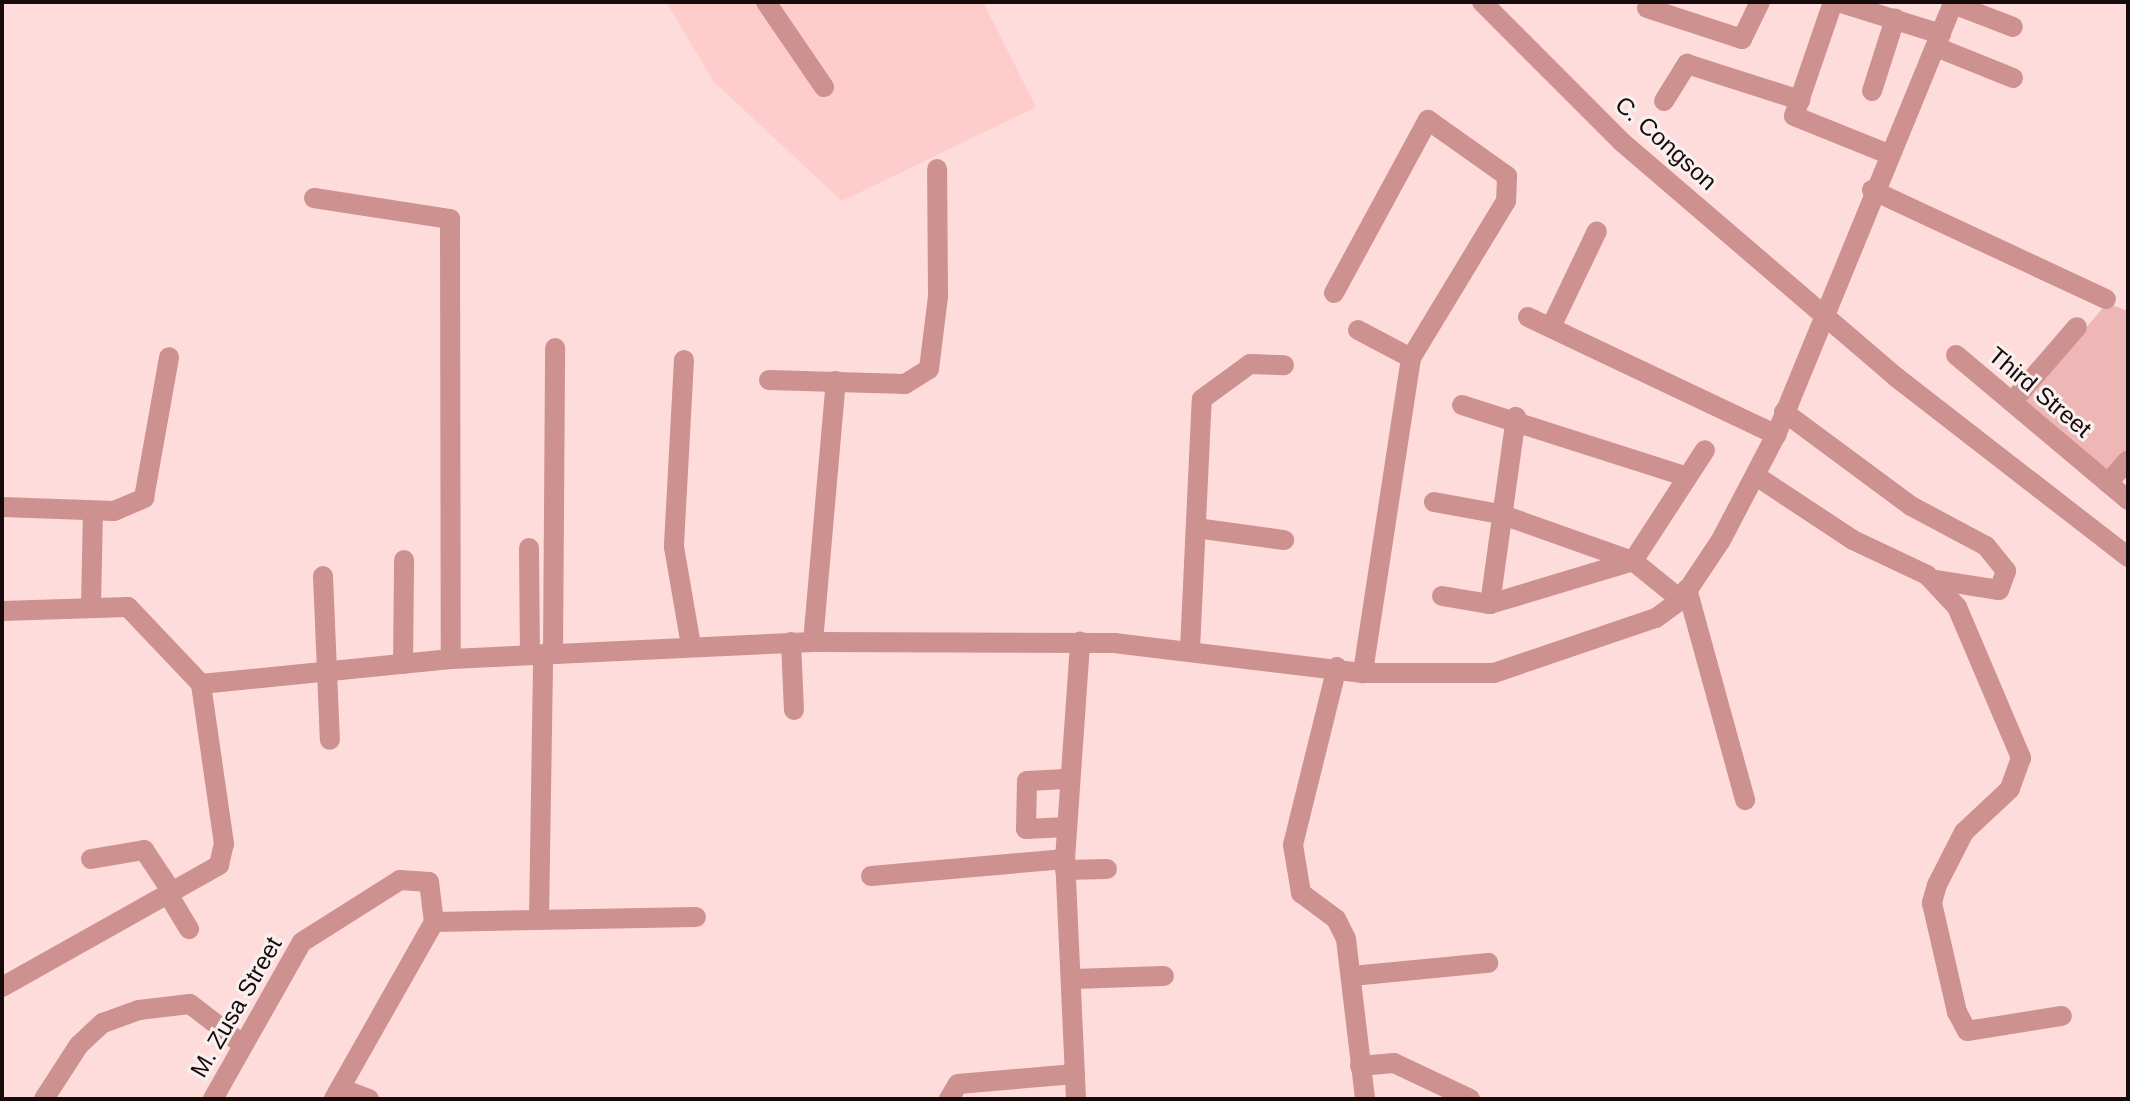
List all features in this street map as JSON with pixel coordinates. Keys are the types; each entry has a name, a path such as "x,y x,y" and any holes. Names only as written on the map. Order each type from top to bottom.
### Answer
{"street":[{"path":"766,2 824,87"},
{"name":"C. Congson","path":"1482,2 1623,143 1824,314 2128,557"},
{"path":"1647,8 1742,39 1760,2"},
{"path":"1888,154 1799,123 1800,100 1836,2 1895,19 2013,78"},
{"path":"201,684 451,659 791,642 1080,642 1190,649 1363,673 1494,673 1656,618 1684,594 1756,476 1776,435 1872,190 1953,3 2013,27"},
{"path":"1872,91 1895,19"},
{"path":"1664,101 1687,64 1800,100"},
{"path":"1334,293 1428,120 1507,176 1506,201 1411,358 1363,673"},
{"path":"769,380 905,384 929,369 938,297 937,169"},
{"path":"1872,190 2106,299"},
{"path":"314,198 450,219 451,659"},
{"path":"1551,327 1597,231"},
{"path":"1528,317 1776,435"},
{"path":"2012,402 2077,327"},
{"path":"1358,330 1411,358"},
{"path":"539,920 542,654 555,348"},
{"name":"Third Street","path":"1956,355 2128,500"},
{"path":"2,507 93,512 144,498 169,357"},
{"path":"684,360 674,547 691,645"},
{"path":"1190,649 1202,399 1250,364 1284,365"},
{"path":"813,642 836,381"},
{"path":"1462,405 1516,417 1687,477"},
{"path":"1756,476 1853,540 1935,580 1999,590 2006,571 1986,546 1911,506 1784,412"},
{"path":"1490,604 1500,514 1516,417"},
{"path":"1442,596 1490,604 1633,561 1705,450"},
{"path":"2108,483 2128,460"},
{"path":"1434,502 1500,514 1633,561 1684,594 1745,800"},
{"path":"91,606 93,512"},
{"path":"1196,528 1284,540"},
{"path":"529,548 542,654"},
{"path":"403,664 404,560"},
{"path":"323,576 330,740"},
{"path":"1935,580 1979,649 2021,758 2010,789 1964,832 1937,885 1932,903 1957,1012 1968,1031 2062,1016"},
{"path":"2,611 128,607 201,684 225,856 170,893 2,987"},
{"path":"791,642 794,710"},
{"path":"1076,1099 1073,979 1065,864 1066,779 1080,642"},
{"path":"1337,667 1293,845 1301,893 1336,919 1352,976 1365,1099"},
{"path":"1066,779 1027,781 1026,829 1066,827"},
{"path":"91,859 144,850 189,929"},
{"path":"871,876 1065,864 1107,869"},
{"name":"M. Zusa Street","path":"213,1099 302,942 400,880 429,882 434,922"},
{"path":"369,1099 337,1094 434,922 696,917"},
{"path":"1352,976 1488,963"},
{"path":"1073,979 1164,976"},
{"path":"44,1099 79,1045 103,1023 139,1010 190,1004 242,1044"},
{"path":"1360,1066 1394,1063 1470,1099"},
{"path":"949,1099 958,1084 1075,1074"}],"shaded area":[{"path":"666,2 983,2 1036,107 842,201 714,82"},
{"path":"2107,303 2128,311 2128,455 2108,478 2022,404"}]}
